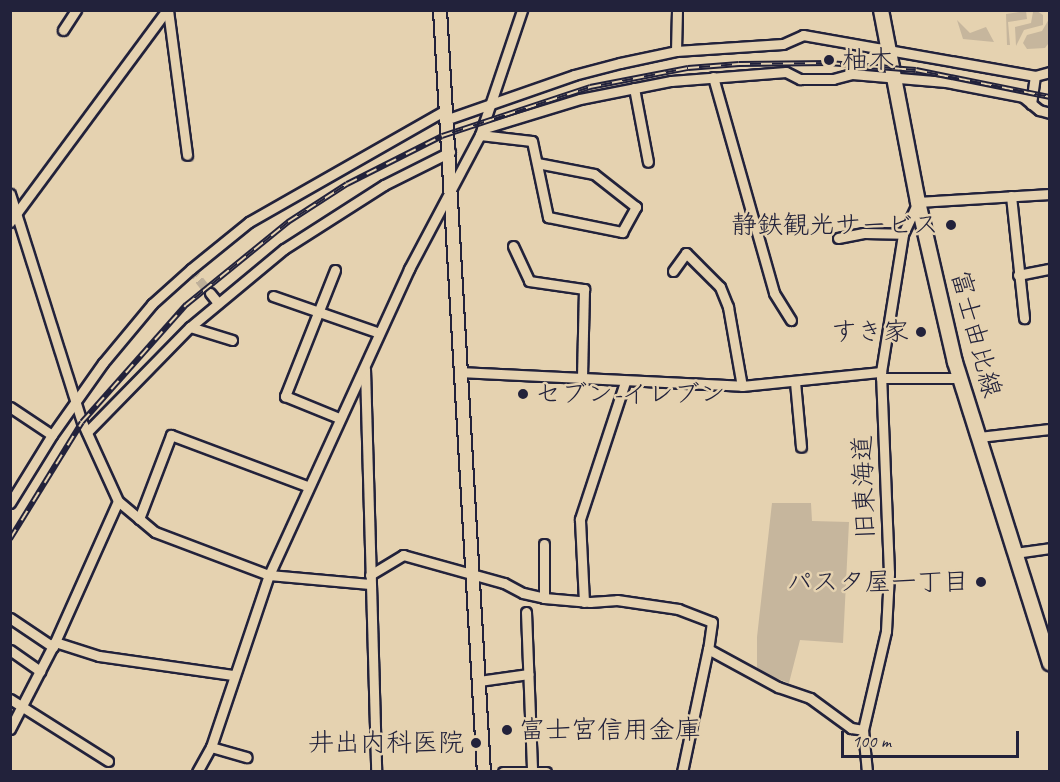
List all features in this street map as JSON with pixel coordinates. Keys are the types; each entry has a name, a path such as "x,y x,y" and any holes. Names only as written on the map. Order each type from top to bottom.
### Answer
{"main road":[{"name":"富士由比線","path":"881,10 918,202 960,378 1050,663"}],"street":[{"path":"63,30 76,10"},
{"path":"167,10 187,155"},
{"path":"10,222 167,10"},
{"path":"440,10 450,152 450,197 459,372 484,771"},
{"path":"197,771 211,747 233,675 269,575 409,269 450,197 481,132 522,10"},
{"path":"676,51 677,10"},
{"path":"10,503 75,401 152,304 249,222 447,114 492,104 574,75 676,51 783,44 803,35 889,48 1035,76 1050,72"},
{"path":"481,132 540,110 634,88 713,77 786,72 800,79 833,80 852,74 893,75 1023,98 1030,104 1050,113"},
{"path":"1030,104 1035,76"},
{"path":"713,77 774,293 791,320"},
{"path":"634,88 648,162"},
{"path":"481,132 532,141 548,217 622,232 636,207 594,174 537,163"},
{"path":"87,432 190,327 332,215 450,152"},
{"path":"10,194 75,401 118,501 155,532 269,575 370,579 403,555 472,573 544,598 584,602 617,600 678,609 712,622 682,771"},
{"path":"918,202 1050,194"},
{"path":"1011,196 1024,318"},
{"name":"旧東海道","path":"867,771 863,730 886,631 889,573 881,375 903,234 918,202"},
{"path":"838,238 864,233 903,234"},
{"path":"513,246 530,281 584,289 582,377"},
{"path":"673,271 686,253 720,287 728,307 742,386"},
{"path":"1018,275 1050,269"},
{"path":"335,270 285,396 339,418"},
{"path":"210,293 218,303"},
{"path":"273,296 319,314 379,333"},
{"path":"190,327 232,340"},
{"path":"365,367 375,771"},
{"path":"459,372 742,386 881,375 960,378"},
{"path":"584,602 580,519 625,381"},
{"path":"795,382 801,447"},
{"path":"10,407 52,435"},
{"path":"979,437 1050,429"},
{"path":"139,519 171,435 309,488"},
{"path":"10,729 54,644 118,501"},
{"path":"544,544 544,598"},
{"path":"1015,553 1050,548"},
{"path":"526,612 532,770"},
{"path":"10,618 54,644 99,656 233,675"},
{"path":"708,649 778,687 810,698 851,728 863,730"},
{"path":"10,650 40,671"},
{"path":"479,681 529,674"},
{"path":"10,699 108,761"},
{"path":"211,747 247,757"},
{"path":"503,771 546,771"}],"shaded area":[{"path":"1026,11 1027,19 1008,22 1010,45 1007,45 1006,14"},
{"path":"1037,11 1043,15 1043,25 1024,30 1016,46 1015,27 1031,23 1033,12"},
{"path":"1049,19 1048,44 1045,48 1027,49 1023,43 1027,35 1042,31"},
{"path":"957,20 970,33 986,27 994,42 963,39"},
{"path":"772,503 811,503 812,521 849,522 843,643 800,640 789,683 757,671 757,637"}],"tunnel":[{"path":"191,269 210,293"}],"railway":[{"path":"10,539 82,422 186,305 288,222 347,184 442,136 590,87 688,68 739,64 829,63 916,70 1050,97"}],"place":[{"name":"柚木","path":"829,60"},
{"name":"静鉄観光サービス","path":"951,225"},
{"name":"すき家","path":"921,332"},
{"name":"セブン-イレブン","path":"523,394"},
{"name":"パスタ屋一丁目","path":"981,582"},
{"name":"富士宮信用金庫","path":"507,730"},
{"name":"井出内科医院","path":"476,743"}]}
